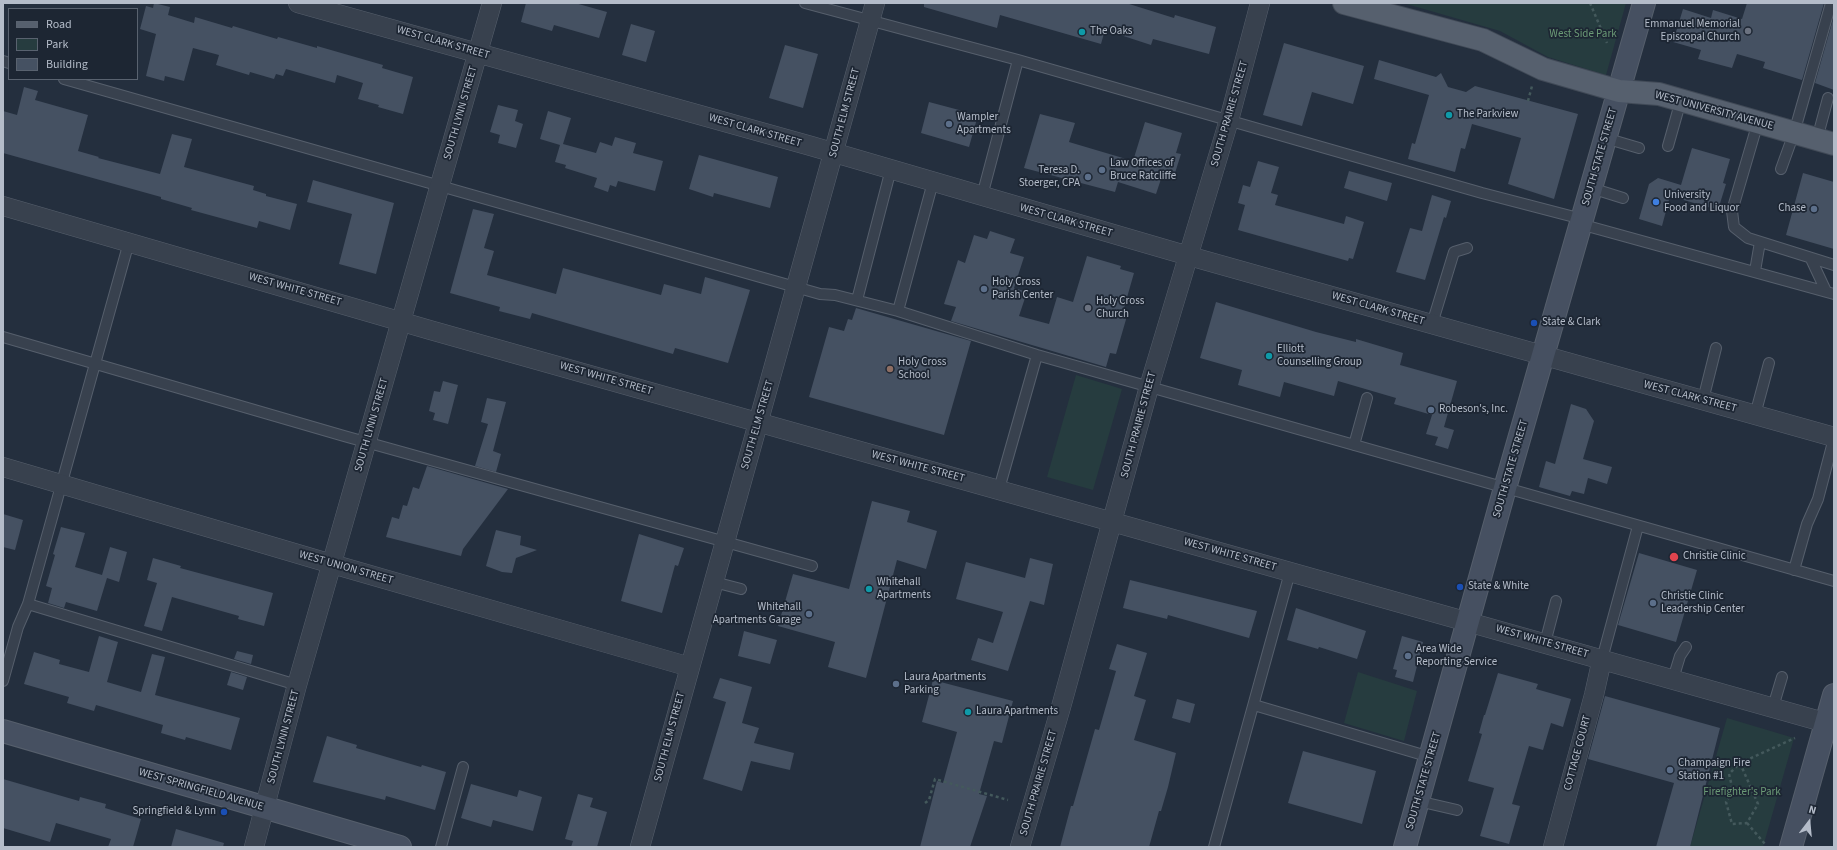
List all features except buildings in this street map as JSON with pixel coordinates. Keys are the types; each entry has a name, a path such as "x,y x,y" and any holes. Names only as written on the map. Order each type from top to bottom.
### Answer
{"main road":[{"name":"WEST UNIVERSITY AVENUE","path":"1344,3 1483,40 1543,69 1619,91 1654,93 1826,142"},
{"name":"SOUTH STATE STREET","path":"1405,847 1505,488 1644,3"},
{"path":"1791,847 1830,724 1834,695"},
{"name":"WEST SPRINGFIELD AVENUE","path":"3,732 400,847"}],"street":[{"name":"WEST CLARK STREET","path":"298,3 834,153 1189,256 1834,438"},
{"name":"SOUTH LYNN STREET","path":"254,847 297,686 368,443 401,321 492,3"},
{"name":"SOUTH ELM STREET","path":"640,847 875,3"},
{"name":"SOUTH PRAIRIE STREET","path":"1020,847 1149,387 1229,120 1260,3"},
{"name":"WEST WHITE STREET","path":"3,206 401,321 1468,622 1673,678 1830,724"},
{"name":"WEST UNION STREET","path":"3,467 690,667"},
{"name":"COTTAGE COURT","path":"1553,847 1594,695 1602,659"}],"lane":[{"path":"805,3 1018,60 1482,193 1682,253 1755,271 1830,293"},
{"path":"1781,169 1794,133 1831,3"},
{"path":"982,196 1018,60"},
{"path":"67,80 439,187 820,294 835,295 898,311 1037,356 1834,581"},
{"path":"1826,142 1828,98"},
{"path":"1668,146 1681,100"},
{"path":"1758,122 1732,211 1734,227 1748,238 1834,265"},
{"path":"1605,138 1639,148"},
{"path":"857,300 890,169"},
{"path":"898,311 933,182"},
{"path":"1591,188 1623,198"},
{"path":"3,681 18,627 28,604 129,242"},
{"path":"1755,271 1760,242"},
{"path":"1432,324 1454,252 1466,248"},
{"path":"1811,258 1830,293"},
{"path":"3,337 368,443 812,566"},
{"path":"1703,400 1716,348"},
{"path":"999,489 1037,356"},
{"path":"1755,415 1769,362"},
{"path":"1354,446 1367,398"},
{"path":"1794,570 1807,524 1818,499 1834,438"},
{"path":"1602,659 1638,526"},
{"path":"1214,847 1290,572"},
{"path":"714,582 741,589"},
{"path":"1545,643 1556,601"},
{"path":"28,604 297,686"},
{"path":"1673,678 1680,656 1686,647"},
{"path":"1773,707 1782,677"},
{"path":"1254,705 1430,757"},
{"path":"441,847 463,767"},
{"path":"1418,801 1457,810"}],"path":[{"path":"1590,3 1593,14 1607,43"},
{"path":"1528,100 1532,86"},
{"path":"1747,823 1732,824 1726,802 1733,791 1729,774 1740,763 1795,738"},
{"path":"1740,763 1758,804 1747,823"},
{"path":"925,803 929,800 935,779 1008,800"},
{"path":"1747,823 1764,844"}],"green space":[{"name":"West Side Park","path":"1403,3 1626,3 1606,75 1548,57 1500,31"},
{"path":"1076,375 1122,389 1093,490 1047,477"},
{"path":"1358,672 1417,691 1404,741 1344,723"},
{"name":"Firefighter's Park","path":"1727,718 1794,738 1763,847 1690,847"}],"place":[{"name":"Emmanuel Memorial Episcopal Church","path":"1748,31"},
{"name":"The Oaks","path":"1082,32"},
{"name":"The Parkview","path":"1449,115"},
{"name":"Wampler Apartments","path":"949,124"},
{"name":"Law Offices of Bruce Ratcliffe","path":"1102,170"},
{"name":"Teresa D. Stoerger, CPA","path":"1088,177"},
{"name":"University Food and Liquor","path":"1656,202"},
{"name":"Chase","path":"1814,209"},
{"name":"Holy Cross Parish Center","path":"984,289"},
{"name":"Holy Cross Church","path":"1088,308"},
{"name":"State & Clark","path":"1534,323"},
{"name":"Elliott Counselling Group","path":"1269,356"},
{"name":"Holy Cross School","path":"890,369"},
{"name":"Robeson's, Inc.","path":"1431,410"},
{"name":"Christie Clinic","path":"1674,557"},
{"name":"State & White","path":"1460,587"},
{"name":"Whitehall Apartments","path":"869,589"},
{"name":"Christie Clinic Leadership Center","path":"1653,603"},
{"name":"Whitehall Apartments Garage","path":"809,614"},
{"name":"Area Wide Reporting Service","path":"1408,656"},
{"name":"Laura Apartments Parking","path":"896,684"},
{"name":"Laura Apartments","path":"968,712"},
{"name":"Champaign Fire Station #1","path":"1670,770"},
{"name":"Springfield & Lynn","path":"224,812"}]}
